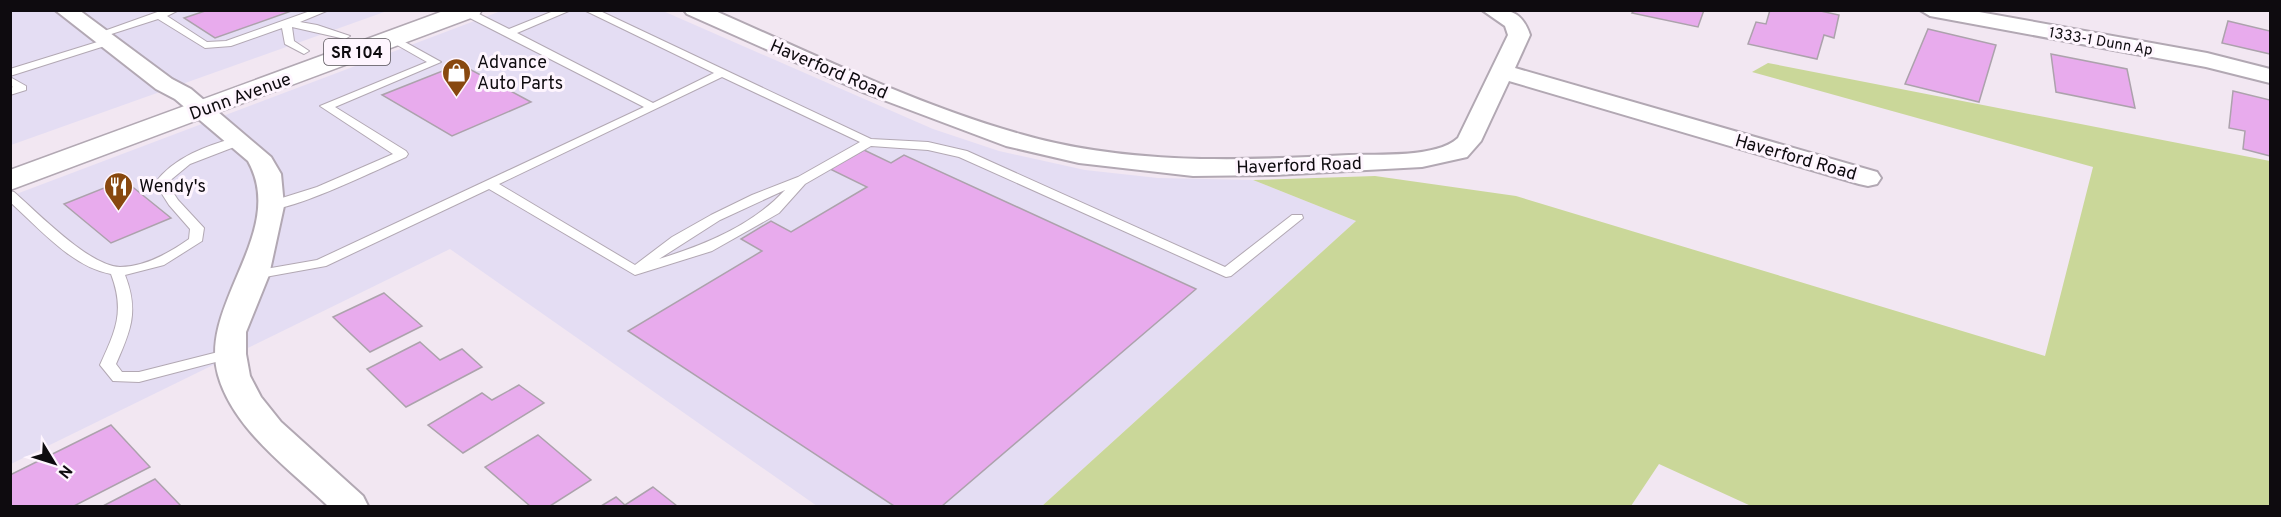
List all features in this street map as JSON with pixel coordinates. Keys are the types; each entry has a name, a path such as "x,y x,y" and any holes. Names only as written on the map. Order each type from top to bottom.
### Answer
{"main road":[{"name":"Dunn Avenue","path":"10,181 304,51 416,10"},
{"name":"Dunn Avenue","path":"10,158 394,39 468,11"}],"street":[{"path":"66,10 164,84 192,102 258,157 268,174 271,206 268,224 254,275 231,332 230,354 234,376 247,403 269,430 350,507"},
{"name":"Haverford Road","path":"694,10 873,88 1015,141 1079,155 1192,168 1274,167 1422,159 1458,152 1469,141 1502,72 1868,178"},
{"path":"1492,10 1515,23 1518,35 1502,72"},
{"name":"1333-1 Dunn Ap","path":"1930,10 2207,60 2271,76"}],"lane":[{"path":"10,73 174,10"},
{"path":"159,15 205,45 227,44 324,10"},
{"path":"509,33 566,10"},
{"path":"589,10 869,142 928,146 963,154 1226,273 1297,218"},
{"path":"468,11 652,107"},
{"path":"286,23 326,29 345,36"},
{"path":"286,23 290,42 304,51"},
{"path":"271,206 321,189 402,154 326,106 436,62 394,39"},
{"path":"254,275 321,263 722,73"},
{"path":"10,80 22,88 10,92"},
{"path":"10,195 58,237 98,266 117,271 163,260 195,241 197,228 173,202 161,183 189,160 238,141"},
{"path":"635,271 668,244 717,216 752,198 801,181 869,142"},
{"path":"490,184 635,271 707,248 774,210 801,181"},
{"path":"117,271 127,294 127,321 108,365 118,377 139,377 230,354"}],"shaded area":[{"path":"11,10 387,11 11,145"},
{"path":"501,11 663,11 933,129 999,151 1085,170 1158,178 1253,180 1356,221 1042,506 817,506 450,249 11,464 11,196"}],"green space":[{"path":"1768,63 2270,161 2270,506 1751,506 1659,464 1631,506 1042,506 1356,221 1253,180 1375,176 1516,196 2045,356 2093,167 1752,72"}],"building":[{"path":"208,10 294,10 215,38 184,18"},
{"path":"1634,10 1704,10 1698,27 1632,13"},
{"path":"1770,10 1816,10 1839,15 1834,38 1824,35 1817,59 1748,44 1756,22 1766,24"},
{"path":"2228,21 2270,31 2270,54 2222,43"},
{"path":"1928,29 1996,45 1979,102 1905,84"},
{"path":"2051,54 2127,69 2135,108 2056,92"},
{"name":"Advance Auto Parts","path":"460,64 531,102 452,136 382,95"},
{"path":"2233,91 2270,100 2270,156 2243,149 2245,131 2229,128"},
{"path":"864,150 891,163 904,155 1196,289 942,506 894,506 628,331 762,251 741,239 771,221 791,232 867,187 830,169"},
{"name":"Wendy's","path":"124,180 171,218 111,243 64,204"},
{"path":"384,293 422,326 370,352 333,317"},
{"path":"420,342 440,360 462,349 482,367 406,407 367,369"},
{"path":"519,385 544,403 463,453 428,425 482,393 492,400"},
{"path":"111,425 150,467 74,506 10,506 10,475"},
{"path":"538,435 591,480 550,506 530,506 485,467"},
{"path":"155,479 181,506 103,506"},
{"path":"653,487 677,506 601,506 616,497 625,505"}],"place":[{"name":"Advance Auto Parts","path":"456,98"},
{"name":"Wendy's","path":"118,212"}]}
